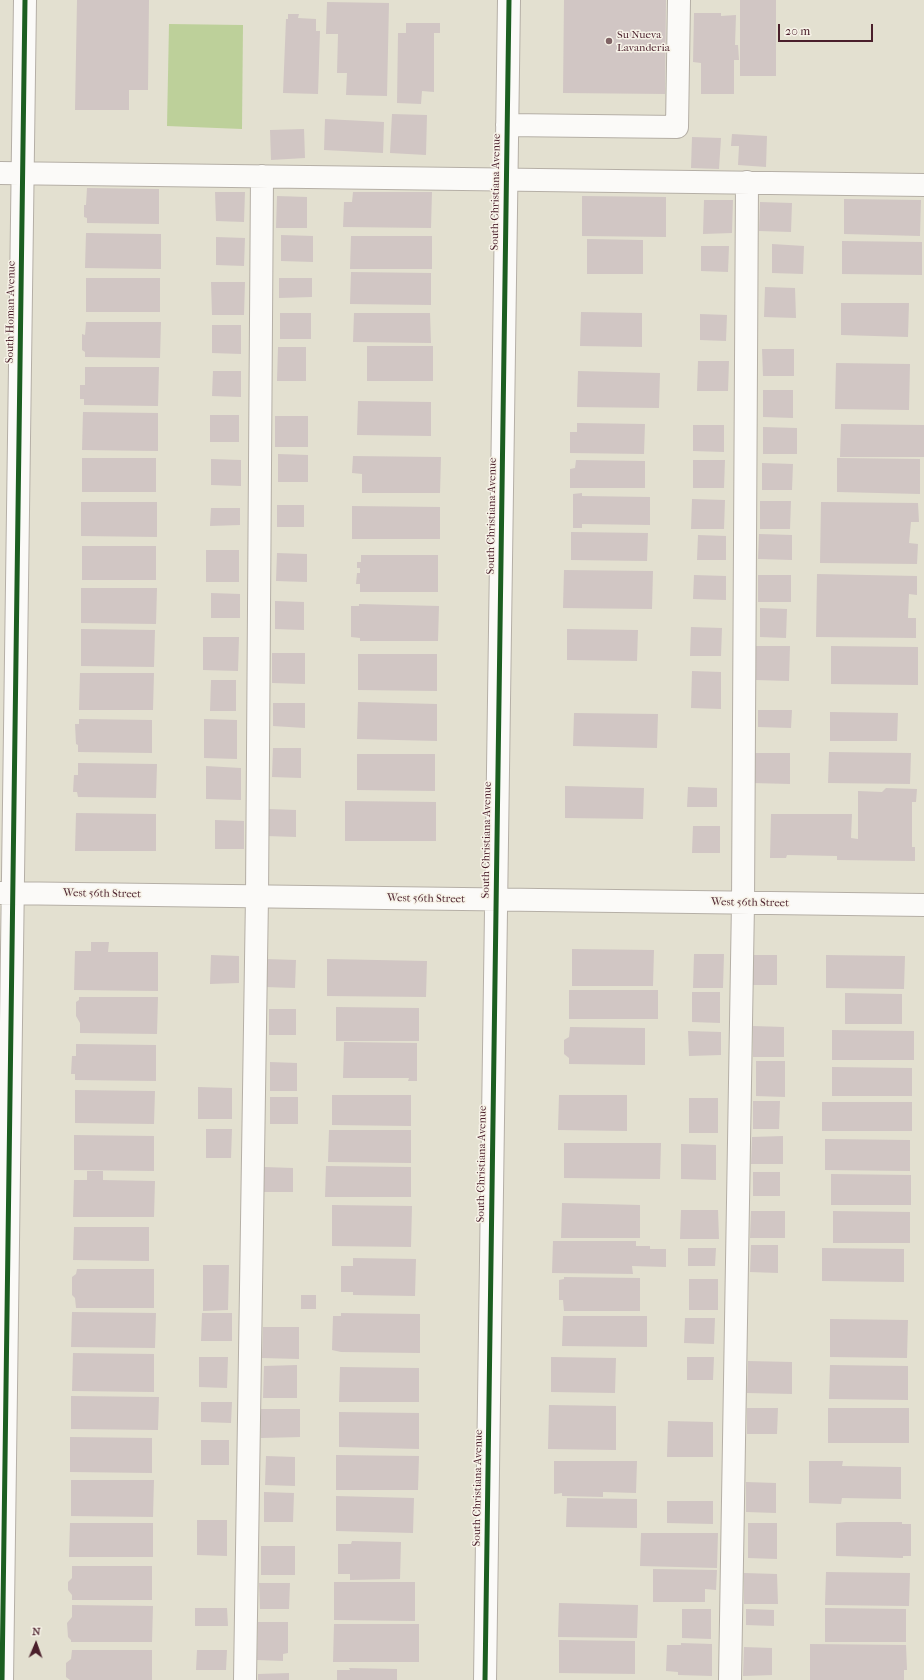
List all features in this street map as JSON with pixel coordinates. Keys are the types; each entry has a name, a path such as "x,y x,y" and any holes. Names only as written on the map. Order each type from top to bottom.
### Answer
{"street":[{"name":"South Homan Avenue","path":"2,1680 6,893 25,0"},
{"name":"South Christiana Avenue","path":"485,1680 509,0"},
{"path":"507,125 676,127 679,0"},
{"path":"0,173 924,185"},
{"path":"246,1680 257,896 262,176"},
{"path":"730,1680 743,903 747,182"},
{"name":"West 56th Street","path":"6,893 924,905"}],"green space":[{"path":"169,24 243,25 242,129 167,126"}],"building":[{"path":"77,0 149,0 148,90 129,90 129,110 75,110"},
{"path":"564,0 666,0 665,94 563,93"},
{"path":"740,0 776,0 776,76 740,76"},
{"path":"327,2 389,3 387,96 346,95 347,73 337,73 338,34 326,34"},
{"path":"694,13 721,13 721,16 736,15 735,45 738,45 739,60 734,60 734,94 701,94 701,63 693,62"},
{"path":"288,14 299,14 298,18 316,19 316,31 320,31 318,94 283,93 286,19 288,19"},
{"path":"406,23 440,23 440,33 434,33 434,92 422,91 421,104 397,103 398,33 406,33"},
{"path":"392,114 427,115 426,155 390,153"},
{"path":"325,119 384,122 383,153 324,150"},
{"path":"304,129 305,158 271,160 270,130"},
{"path":"732,134 767,136 766,167 738,165 739,146 731,146"},
{"path":"692,137 721,138 719,169 691,168"},
{"path":"87,188 159,189 159,224 87,223 87,218 84,217 84,205 86,205"},
{"path":"215,192 245,192 244,222 216,221"},
{"path":"353,192 432,192 431,228 343,227 344,202 352,202"},
{"path":"277,196 307,197 307,228 276,228"},
{"path":"582,196 666,197 666,237 582,236"},
{"path":"844,199 921,200 920,236 844,234"},
{"path":"704,200 733,200 732,233 703,234"},
{"path":"760,202 792,203 791,232 759,231"},
{"path":"86,233 161,234 161,269 85,268"},
{"path":"281,235 313,236 313,262 281,261"},
{"path":"351,236 432,236 432,269 350,269"},
{"path":"216,237 245,238 244,266 216,265"},
{"path":"587,239 643,240 643,274 587,274"},
{"path":"842,241 922,242 922,275 842,274"},
{"path":"772,244 804,246 803,274 772,273"},
{"path":"701,246 729,246 728,272 701,271"},
{"path":"351,272 431,273 431,305 350,304"},
{"path":"86,278 160,278 160,312 86,312"},
{"path":"279,278 312,278 312,297 279,298"},
{"path":"211,282 245,282 244,315 212,315"},
{"path":"765,287 795,288 796,318 764,317"},
{"path":"841,303 909,303 908,337 841,335"},
{"path":"581,312 642,313 642,347 580,346"},
{"path":"280,313 311,313 311,339 280,339"},
{"path":"354,313 430,313 431,343 353,342"},
{"path":"700,314 727,315 726,341 700,340"},
{"path":"86,322 161,322 160,358 85,357 85,352 82,350 82,334 85,335"},
{"path":"212,325 241,325 241,354 212,353"},
{"path":"367,346 433,346 433,381 367,381"},
{"path":"278,347 306,347 306,381 277,381"},
{"path":"762,349 794,349 794,376 763,376"},
{"path":"698,361 729,361 728,391 697,391"},
{"path":"836,363 910,364 909,410 835,409"},
{"path":"85,367 159,367 158,406 84,405 84,399 80,399 80,385 85,385"},
{"path":"213,371 241,371 241,397 212,396"},
{"path":"578,371 660,373 659,408 577,407"},
{"path":"763,390 793,390 793,418 763,417"},
{"path":"358,401 431,402 431,436 357,435"},
{"path":"83,412 158,413 158,451 82,450"},
{"path":"210,415 239,415 239,442 210,442"},
{"path":"275,416 308,416 308,447 275,447"},
{"path":"577,423 645,424 644,454 570,453 570,432 577,432"},
{"path":"841,424 924,425 924,457 840,457"},
{"path":"693,425 724,425 724,452 693,451"},
{"path":"763,427 797,428 797,454 763,454"},
{"path":"278,454 308,455 308,482 278,482"},
{"path":"353,456 441,457 440,493 362,493 362,474 352,473"},
{"path":"82,458 156,458 156,492 82,492"},
{"path":"837,458 920,459 920,494 837,492"},
{"path":"211,459 241,460 241,486 211,485"},
{"path":"576,460 645,461 645,488 570,488 570,469 575,468"},
{"path":"693,460 725,460 724,488 693,488"},
{"path":"762,463 793,464 792,490 762,490"},
{"path":"582,493 582,496 650,497 650,525 582,524 582,528 573,528 573,494"},
{"path":"692,499 725,500 724,529 691,529"},
{"path":"760,501 791,501 790,529 760,529"},
{"path":"81,502 157,502 157,537 81,536"},
{"path":"821,502 918,503 919,522 911,522 909,543 918,544 917,564 820,563"},
{"path":"277,505 304,505 304,527 277,527"},
{"path":"352,506 440,507 440,539 352,539"},
{"path":"211,508 240,508 240,525 210,526"},
{"path":"571,532 648,533 647,561 571,560"},
{"path":"759,534 792,535 792,560 758,559"},
{"path":"698,535 726,536 726,560 697,560"},
{"path":"82,546 156,546 156,580 82,580"},
{"path":"206,550 239,550 239,582 206,582"},
{"path":"277,553 307,554 307,582 276,581"},
{"path":"361,555 438,555 438,592 360,592 360,584 356,584 357,573 360,573 360,568 357,568 357,562 361,562"},
{"path":"564,570 653,571 652,609 563,608"},
{"path":"817,574 917,576 917,595 909,594 908,618 916,618 916,638 816,637"},
{"path":"694,575 726,576 726,600 693,599"},
{"path":"758,575 791,575 791,602 758,602"},
{"path":"81,588 157,588 156,624 81,623"},
{"path":"211,593 240,594 240,618 211,618"},
{"path":"275,601 304,602 304,630 275,629"},
{"path":"359,604 439,606 438,641 360,641 360,638 351,637 351,606 359,606"},
{"path":"760,608 787,609 786,638 760,637"},
{"path":"691,627 722,628 721,656 690,656"},
{"path":"81,629 155,630 154,667 81,666"},
{"path":"567,629 638,630 637,661 567,660"},
{"path":"203,637 239,637 238,671 203,670"},
{"path":"756,646 790,646 789,681 756,680"},
{"path":"831,646 918,647 918,685 831,684"},
{"path":"272,653 305,653 305,684 272,683"},
{"path":"358,654 437,654 437,691 358,690"},
{"path":"692,671 721,672 721,709 691,708"},
{"path":"80,673 154,673 153,710 79,710"},
{"path":"211,680 236,680 236,711 210,711"},
{"path":"358,702 437,704 437,741 357,739"},
{"path":"273,703 305,703 305,728 273,726"},
{"path":"758,710 792,710 791,728 758,727"},
{"path":"830,712 898,713 897,741 830,741"},
{"path":"574,713 658,714 657,748 573,746"},
{"path":"79,719 152,720 152,753 78,752 75,724 79,724"},
{"path":"204,719 237,720 237,759 204,758"},
{"path":"273,748 301,748 301,778 272,777"},
{"path":"829,752 911,753 910,784 828,783"},
{"path":"753,753 790,753 790,784 752,783"},
{"path":"357,754 435,754 435,791 357,790"},
{"path":"78,763 157,764 156,798 78,797 77,792 73,792 74,775 78,775"},
{"path":"206,766 241,768 241,800 206,799"},
{"path":"565,786 644,788 643,819 565,818"},
{"path":"688,787 717,788 717,807 687,807"},
{"path":"886,788 917,789 916,802 912,802 912,847 915,847 915,861 837,860 837,856 787,855 786,858 770,858 771,814 852,814 851,838 858,839 858,791 882,792"},
{"path":"345,801 436,802 436,841 345,841"},
{"path":"268,809 296,810 296,837 267,836"},
{"path":"76,813 156,814 156,851 75,851"},
{"path":"215,820 244,821 244,849 215,849"},
{"path":"693,826 720,826 720,853 692,853"},
{"path":"91,942 109,942 108,952 158,952 158,991 74,990 75,951 91,951"},
{"path":"572,949 654,950 653,986 572,986"},
{"path":"694,954 724,954 723,988 693,988"},
{"path":"211,955 239,956 239,983 210,984"},
{"path":"750,955 777,955 777,985 750,985"},
{"path":"826,955 905,956 904,989 826,988"},
{"path":"266,959 296,960 295,988 265,987"},
{"path":"327,959 427,961 426,997 327,996"},
{"path":"569,990 658,990 658,1019 569,1019"},
{"path":"692,992 720,992 720,1023 692,1022"},
{"path":"845,993 902,994 902,1024 845,1024"},
{"path":"79,997 158,997 157,1034 80,1033 80,1023 76,1016 76,1002 79,1000"},
{"path":"336,1007 419,1008 419,1041 336,1041"},
{"path":"269,1009 296,1009 296,1035 269,1035"},
{"path":"753,1026 784,1027 784,1057 753,1057"},
{"path":"570,1027 645,1028 645,1065 569,1064 569,1058 564,1054 564,1040 569,1037"},
{"path":"832,1030 914,1031 914,1060 832,1060"},
{"path":"688,1031 721,1032 721,1055 689,1056"},
{"path":"344,1042 417,1043 417,1081 408,1081 409,1078 343,1078"},
{"path":"76,1044 156,1045 156,1081 75,1080 75,1074 71,1074 72,1056 76,1056"},
{"path":"756,1061 785,1061 785,1097 756,1096"},
{"path":"270,1062 297,1063 297,1091 270,1091"},
{"path":"832,1067 912,1068 912,1096 832,1096"},
{"path":"198,1087 232,1088 232,1119 198,1119"},
{"path":"75,1090 155,1091 154,1124 75,1123"},
{"path":"332,1095 411,1095 411,1126 332,1125"},
{"path":"559,1095 627,1095 627,1131 558,1130"},
{"path":"270,1097 298,1097 298,1124 270,1124"},
{"path":"689,1098 718,1098 718,1133 689,1133"},
{"path":"753,1101 780,1101 779,1129 753,1129"},
{"path":"822,1102 912,1102 912,1131 822,1131"},
{"path":"206,1129 232,1129 231,1158 206,1158"},
{"path":"329,1130 411,1130 411,1163 328,1162"},
{"path":"74,1135 154,1136 154,1171 74,1170"},
{"path":"783,1136 783,1164 751,1164 752,1137"},
{"path":"825,1139 910,1140 910,1171 825,1170"},
{"path":"564,1143 661,1143 660,1179 564,1178"},
{"path":"681,1144 716,1145 716,1180 681,1179"},
{"path":"326,1166 411,1167 411,1197 325,1197"},
{"path":"264,1167 293,1168 293,1192 264,1192"},
{"path":"87,1171 103,1171 103,1180 155,1181 154,1217 73,1217 74,1180 87,1180"},
{"path":"753,1172 780,1172 780,1196 753,1196"},
{"path":"831,1174 911,1175 911,1205 831,1205"},
{"path":"562,1203 640,1205 640,1238 561,1238"},
{"path":"332,1205 412,1206 411,1247 332,1246"},
{"path":"681,1210 718,1210 719,1239 680,1239"},
{"path":"751,1211 785,1211 785,1238 750,1238"},
{"path":"833,1211 910,1212 910,1243 833,1243"},
{"path":"74,1227 149,1227 149,1261 73,1260"},
{"path":"553,1241 636,1241 636,1246 650,1246 650,1249 666,1249 666,1267 632,1266 633,1274 552,1273"},
{"path":"751,1245 778,1245 778,1273 750,1272"},
{"path":"688,1248 716,1248 715,1266 688,1266"},
{"path":"822,1248 904,1249 904,1282 822,1281"},
{"path":"353,1258 416,1259 415,1296 353,1295 353,1292 341,1292 341,1266 353,1266"},
{"path":"203,1265 229,1265 228,1310 203,1311"},
{"path":"77,1269 154,1269 154,1308 76,1308 75,1298 72,1295 72,1277 76,1274"},
{"path":"564,1277 640,1278 640,1311 564,1311 563,1300 559,1300 559,1280 564,1279"},
{"path":"689,1279 718,1279 718,1310 689,1310"},
{"path":"301,1295 316,1295 316,1309 301,1309"},
{"path":"72,1312 156,1313 155,1348 71,1347"},
{"path":"202,1313 232,1313 232,1341 201,1341"},
{"path":"341,1313 420,1314 420,1353 341,1352 332,1350 333,1316 341,1316"},
{"path":"563,1316 647,1316 647,1347 562,1346"},
{"path":"685,1318 715,1318 714,1344 684,1343"},
{"path":"830,1319 908,1320 907,1358 830,1357"},
{"path":"263,1327 299,1327 299,1359 262,1358"},
{"path":"73,1353 154,1354 154,1392 72,1391"},
{"path":"199,1357 228,1357 227,1388 199,1387"},
{"path":"551,1357 616,1358 615,1393 551,1392"},
{"path":"687,1357 714,1357 713,1380 687,1380"},
{"path":"748,1361 792,1362 792,1394 747,1393"},
{"path":"297,1365 297,1398 263,1398 264,1366"},
{"path":"830,1365 908,1366 908,1400 829,1399"},
{"path":"340,1367 419,1368 419,1402 339,1402"},
{"path":"71,1396 159,1397 158,1430 71,1429"},
{"path":"201,1402 232,1402 231,1423 201,1422"},
{"path":"549,1405 616,1406 616,1450 548,1449"},
{"path":"747,1408 778,1408 777,1434 747,1434"},
{"path":"828,1408 909,1408 909,1443 828,1443"},
{"path":"261,1409 300,1409 300,1437 261,1438"},
{"path":"339,1412 419,1413 419,1449 339,1447"},
{"path":"668,1421 713,1422 713,1457 667,1457"},
{"path":"70,1437 152,1438 152,1473 70,1472"},
{"path":"201,1440 229,1440 229,1465 201,1465"},
{"path":"336,1455 419,1456 418,1490 336,1490"},
{"path":"266,1456 295,1457 295,1486 265,1485"},
{"path":"554,1461 637,1461 636,1493 603,1492 603,1497 562,1496 562,1493 554,1494"},
{"path":"809,1461 843,1461 842,1466 901,1467 901,1499 842,1498 841,1504 809,1503"},
{"path":"71,1480 154,1480 153,1517 71,1516"},
{"path":"746,1482 776,1483 776,1513 746,1512"},
{"path":"264,1492 294,1493 293,1522 264,1522"},
{"path":"336,1496 414,1498 413,1533 336,1531"},
{"path":"567,1498 637,1499 637,1528 566,1527"},
{"path":"667,1501 713,1501 713,1524 667,1523"},
{"path":"197,1520 227,1520 227,1556 197,1555"},
{"path":"902,1522 902,1524 911,1524 911,1556 903,1556 903,1558 836,1556 836,1523"},
{"path":"70,1523 153,1523 153,1557 69,1557"},
{"path":"748,1523 777,1523 777,1559 748,1558"},
{"path":"641,1533 718,1533 717,1568 640,1566"},
{"path":"352,1541 401,1542 400,1579 350,1580 350,1574 338,1574 338,1544 351,1544"},
{"path":"261,1546 295,1546 295,1575 261,1575"},
{"path":"72,1566 152,1566 152,1600 72,1600 72,1595 68,1590 68,1582 72,1578"},
{"path":"653,1569 717,1570 716,1590 705,1589 705,1602 653,1602"},
{"path":"826,1572 910,1573 909,1606 825,1605"},
{"path":"744,1573 777,1574 778,1604 744,1604"},
{"path":"334,1582 415,1582 415,1621 334,1620"},
{"path":"259,1583 290,1583 289,1609 260,1609"},
{"path":"559,1603 638,1605 637,1638 558,1637"},
{"path":"72,1605 153,1606 152,1642 71,1642 68,1637 67,1623 72,1617"},
{"path":"195,1608 227,1608 228,1626 195,1626"},
{"path":"825,1608 906,1609 906,1642 825,1642"},
{"path":"682,1609 711,1609 711,1639 682,1638"},
{"path":"746,1609 774,1610 774,1626 746,1625"},
{"path":"258,1622 288,1622 288,1653 283,1654 283,1661 257,1660"},
{"path":"334,1624 419,1624 419,1662 333,1662"},
{"path":"559,1640 635,1641 635,1674 559,1673"},
{"path":"681,1643 712,1644 712,1676 678,1675 678,1672 666,1671 667,1645 681,1645"},
{"path":"810,1644 906,1645 907,1670 904,1670 904,1680 810,1680"},
{"path":"744,1647 772,1648 772,1675 743,1676"},
{"path":"72,1650 152,1650 152,1680 70,1680 66,1677 66,1663 71,1659"},
{"path":"197,1650 227,1650 226,1670 196,1670"},
{"path":"349,1668 397,1669 397,1680 337,1680 337,1670 350,1670"},
{"path":"289,1673 289,1680 258,1680 258,1674"}],"cycle path":[{"path":"2,1680 25,0"},
{"path":"485,1680 509,0"}],"place":[{"name":"Su Nueva Lavanderia","path":"609,41"}]}
